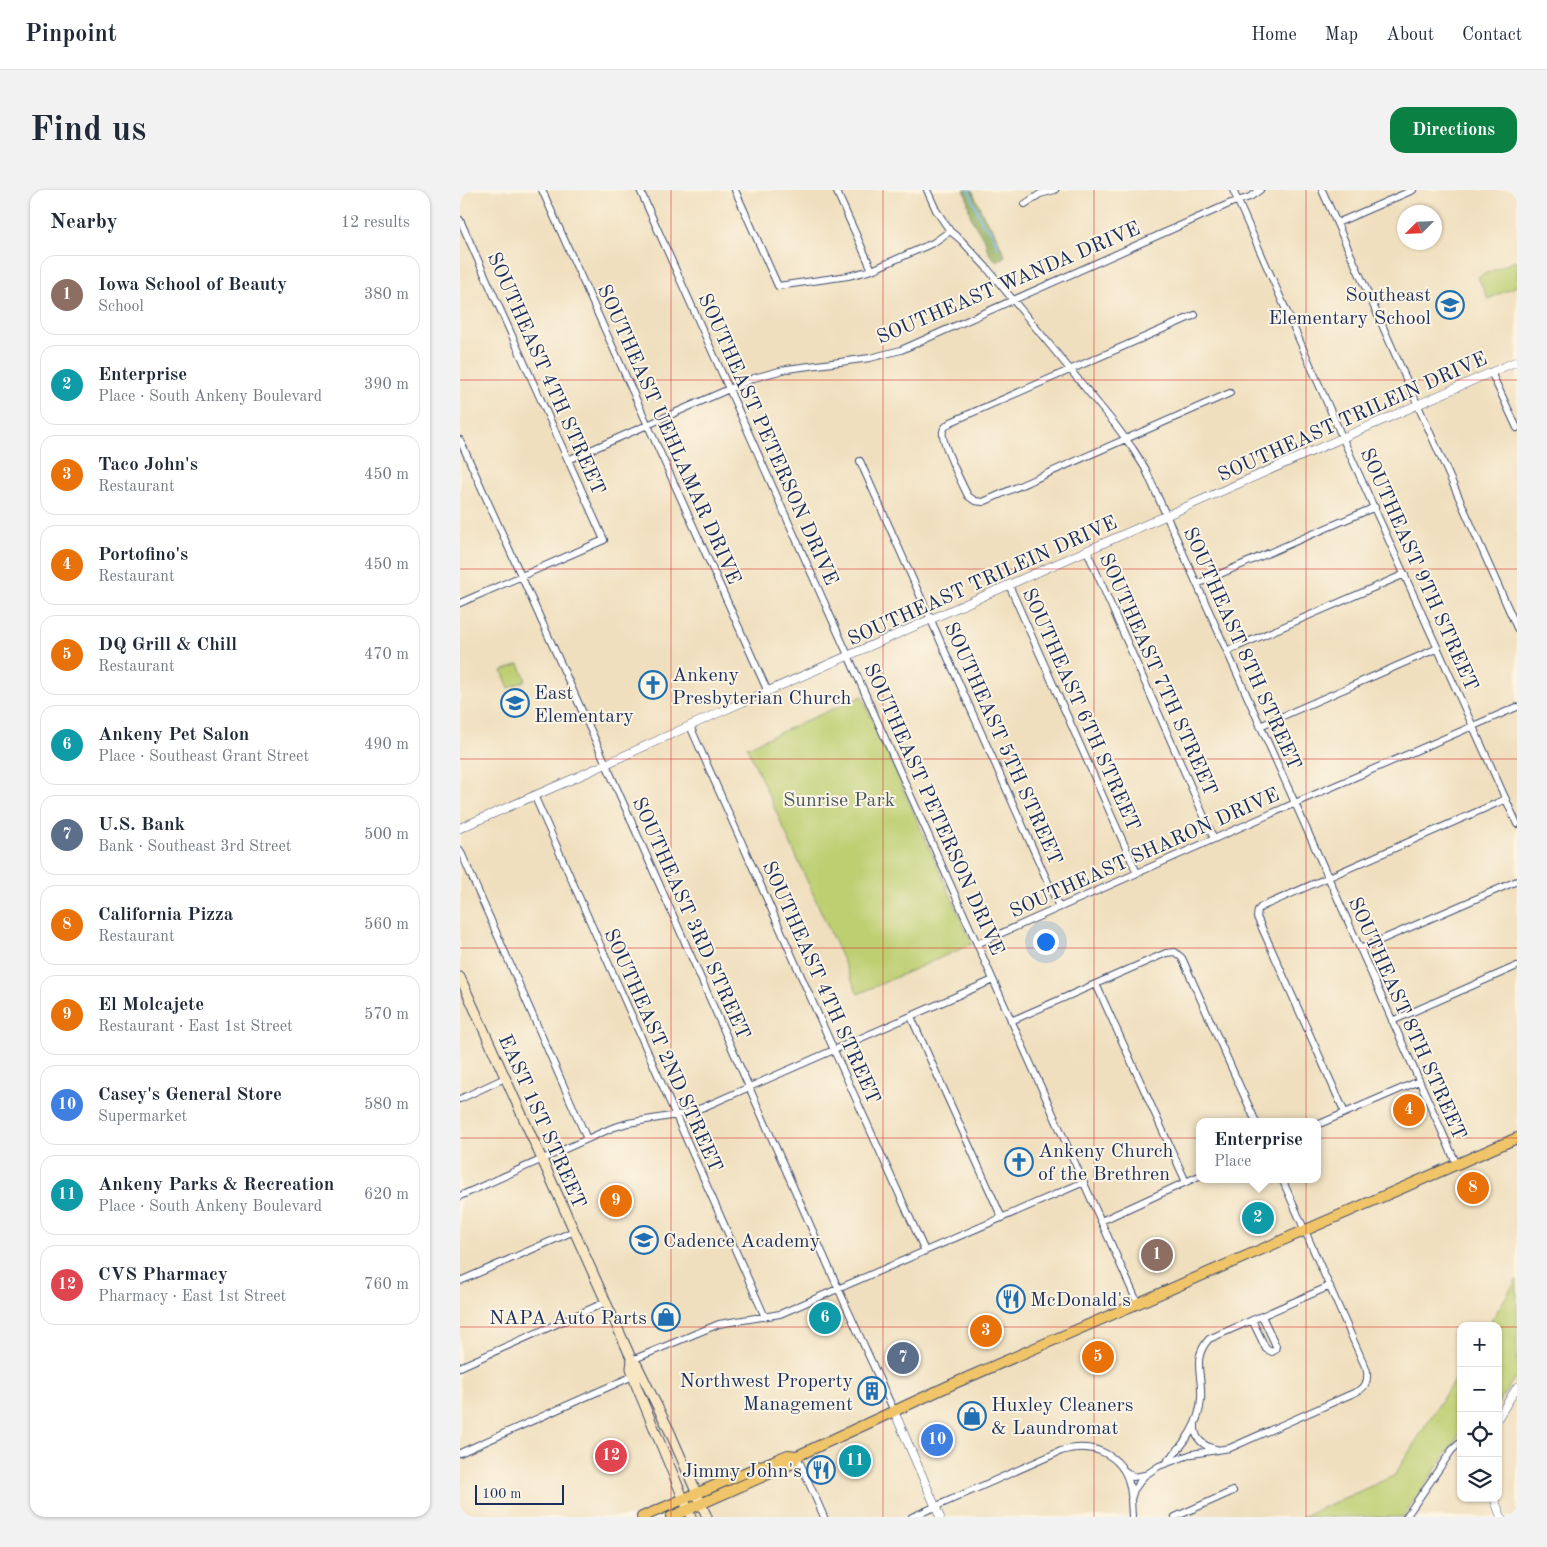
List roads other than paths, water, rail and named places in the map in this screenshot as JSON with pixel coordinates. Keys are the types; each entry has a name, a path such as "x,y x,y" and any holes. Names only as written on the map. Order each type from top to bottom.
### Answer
{"main road":[{"name":"EAST 1ST STREET","path":"460,977 632,1360 637,1365 655,1401 692,1503"},
{"path":"642,1517 692,1503 791,1464 798,1456 894,1411 1517,1138"},
{"name":"EAST 1ST STREET","path":"632,1360 633,1376 692,1503"},
{"path":"671,1517 692,1503"},
{"path":"692,1503 707,1517"}],"street":[{"name":"SOUTHEAST UEHLAMAR DRIVE","path":"542,190 768,692"},
{"name":"SOUTHEAST PETERSON DRIVE","path":"640,190 1138,1304"},
{"path":"734,190 778,286 848,276 872,270 933,243 950,231"},
{"path":"836,190 872,270"},
{"name":"SOUTHEAST 8TH STREET","path":"927,190 936,210 950,231 977,256 1126,439 1145,468 1457,1165"},
{"path":"1025,204 1040,192 1055,190"},
{"name":"SOUTHEAST 9TH STREET","path":"1233,190 1517,824"},
{"name":"SOUTHEAST WANDA DRIVE","path":"568,460 754,378 788,369 870,358 901,350 1231,203 1239,202 1260,190"},
{"path":"1322,190 1517,628"},
{"path":"1337,223 1413,190"},
{"name":"SOUTHEAST 4TH STREET","path":"460,220 604,540 522,576"},
{"path":"1195,315 951,422 943,431 942,439 968,496 977,502 986,501 1230,394"},
{"name":"SOUTHEAST TRILEIN DRIVE","path":"460,828 1517,361"},
{"path":"1491,372 1517,428"},
{"name":"SOUTHEAST 3RD STREET","path":"460,440 894,1411"},
{"name":"SOUTHEAST 5TH STREET","path":"860,460 1059,907"},
{"path":"1197,584 1375,507"},
{"name":"SOUTHEAST 7TH STREET","path":"1087,551 1214,838"},
{"path":"1227,651 1405,574"},
{"path":"460,603 522,576"},
{"name":"SOUTHEAST 6TH STREET","path":"1009,585 1137,873"},
{"path":"1260,726 1438,648"},
{"name":"SOUTHEAST SHARON DRIVE","path":"977,944 1214,838 1517,707"},
{"name":"SOUTHEAST 4TH STREET","path":"690,726 924,1251"},
{"name":"SOUTHEAST 2ND STREET","path":"534,795 765,1317"},
{"path":"1345,1113 1257,917 1258,910 1261,906 1506,799"},
{"path":"460,850 587,1139"},
{"path":"1360,949 1517,881"},
{"path":"1011,1021 1170,952 1176,952 1182,958 1254,1118"},
{"path":"1392,1021 1517,966"},
{"path":"460,1196 612,1128 628,1123 676,1116 704,1107 993,980"},
{"path":"1096,984 1186,1182"},
{"path":"911,1017 1002,1218"},
{"path":"460,1099 505,1078"},
{"path":"1321,1123 1419,1081"},
{"path":"1101,1221 1196,1177"},
{"path":"632,1360 718,1324 780,1314 1084,1182"},
{"path":"1160,1466 1192,1454 1230,1448 1362,1390 1366,1385 1367,1371 1284,1183"},
{"path":"460,1281 574,1231"},
{"path":"1221,1450 1203,1444 1195,1434 1194,1429 1202,1400 1198,1358 1200,1350 1209,1339 1330,1286"},
{"path":"460,1367 606,1302"},
{"path":"1252,1320 1266,1349 1272,1352 1276,1346 1262,1316"},
{"path":"460,1453 633,1376"},
{"path":"1502,1412 1517,1387"},
{"path":"894,1411 940,1517"},
{"path":"1131,1496 1139,1482 1147,1474 1169,1459 1181,1446 1196,1423"},
{"path":"1406,1517 1457,1446"},
{"path":"912,1517 1060,1451 1071,1448 1086,1448 1102,1452 1110,1456 1123,1470 1133,1477 1147,1474"},
{"path":"798,1456 824,1517"},
{"path":"1123,1470 1129,1482 1132,1517"},
{"path":"1175,1517 1234,1490"},
{"path":"1495,1502 1501,1517"}],"waterway":[{"path":"969,190 982,223 991,231 998,248"}],"place":[{"name":"Southeast Elementary School","path":"1450,305"},
{"name":"Ankeny Presbyterian Church","path":"653,685"},
{"name":"East Elementary","path":"515,703"},
{"name":"Portofino's","path":"1409,1110"},
{"name":"Ankeny Church of the Brethren","path":"1019,1162"},
{"name":"California Pizza","path":"1473,1188"},
{"name":"El Molcajete","path":"616,1201"},
{"name":"Enterprise","path":"1258,1218"},
{"name":"Cadence Academy","path":"644,1240"},
{"name":"Iowa School of Beauty","path":"1157,1255"},
{"name":"McDonald's","path":"1011,1299"},
{"name":"NAPA Auto Parts","path":"666,1317"},
{"name":"Ankeny Pet Salon","path":"825,1318"},
{"name":"Taco John's","path":"986,1331"},
{"name":"DQ Grill & Chill","path":"1098,1357"},
{"name":"U.S. Bank","path":"903,1358"},
{"name":"Northwest Property Management","path":"872,1391"},
{"name":"Huxley Cleaners & Laundromat","path":"972,1416"},
{"name":"Casey's General Store","path":"937,1440"},
{"name":"CVS Pharmacy","path":"611,1456"},
{"name":"Ankeny Parks & Recreation","path":"855,1461"},
{"name":"Jimmy John's","path":"821,1470"}],"park label":[{"name":"Sunrise Park","path":"839,799"}]}
